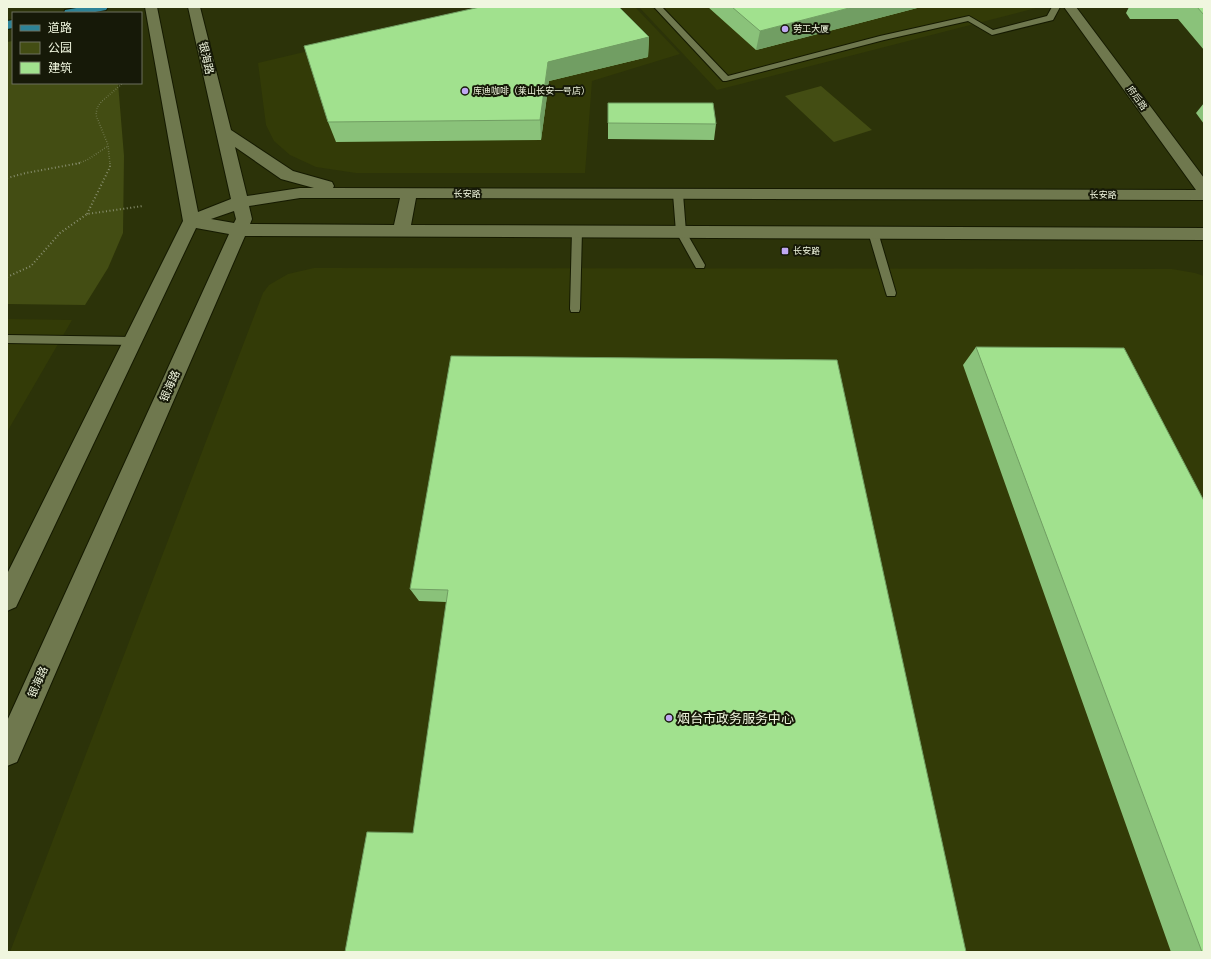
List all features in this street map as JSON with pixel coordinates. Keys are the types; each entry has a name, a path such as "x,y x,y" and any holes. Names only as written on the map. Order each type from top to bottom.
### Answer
{"main road":[{"path":"75,12 102,7"}],"street":[{"path":"7,599 191,221 151,7"},
{"name":"银海路","path":"7,752 244,219 194,7"},
{"name":"府后路","path":"1070,7 1204,189"},
{"path":"223,132 287,175 317,184 366,194"},
{"name":"长安路","path":"191,221 240,202 300,194 1204,195"},
{"path":"401,230 409,194"},
{"path":"191,221 239,230 1204,234"}],"lane":[{"path":"658,7 726,79 883,38 969,18 992,33 1050,18 1056,7"},
{"path":"678,194 681,232 700,265"},
{"path":"575,309 577,231"},
{"path":"873,232 891,293"},
{"path":"7,339 133,341"}],"path":[{"path":"87,214 110,167 108,145 96,115 97,108 101,102 122,84"},
{"path":"7,178 38,170 65,167 86,161 108,145"},
{"path":"7,277 30,266 60,233 87,214 143,206"}],"shaded area":[{"path":"494,7 635,7 680,54 592,81 585,173 356,173 316,167 290,155 274,141 266,125 258,63"},
{"path":"639,7 1035,7 1036,8 717,90"},
{"path":"314,268 1172,269 1204,276 1204,952 10,952 263,293 269,285 288,274"},
{"path":"7,319 72,320 7,432"}],"green space":[{"path":"12,41 12,84 118,84 124,156 123,233 108,268 85,305 7,304 7,42"},
{"path":"821,86 872,130 834,142 785,96"}],"building":[{"path":"480,7 619,7 649,37 548,62 540,120 328,122 304,46"},
{"path":"732,7 853,7 760,31"},
{"path":"1197,7 1204,7 1204,15"},
{"path":"608,103 713,103 716,124 608,123"},
{"path":"976,347 1124,348 1204,501 1204,952 1202,952"},
{"name":"烟台市政务服务中心","path":"451,356 837,360 966,952 345,952 367,832 413,833 448,590 410,589"}],"place":[{"name":"劳工大厦","path":"785,29"},
{"name":"库迪咖啡（莱山长安一号店）","path":"465,91"},
{"name":"长安路","path":"785,251"},
{"name":"烟台市政务服务中心","path":"669,718"}]}
